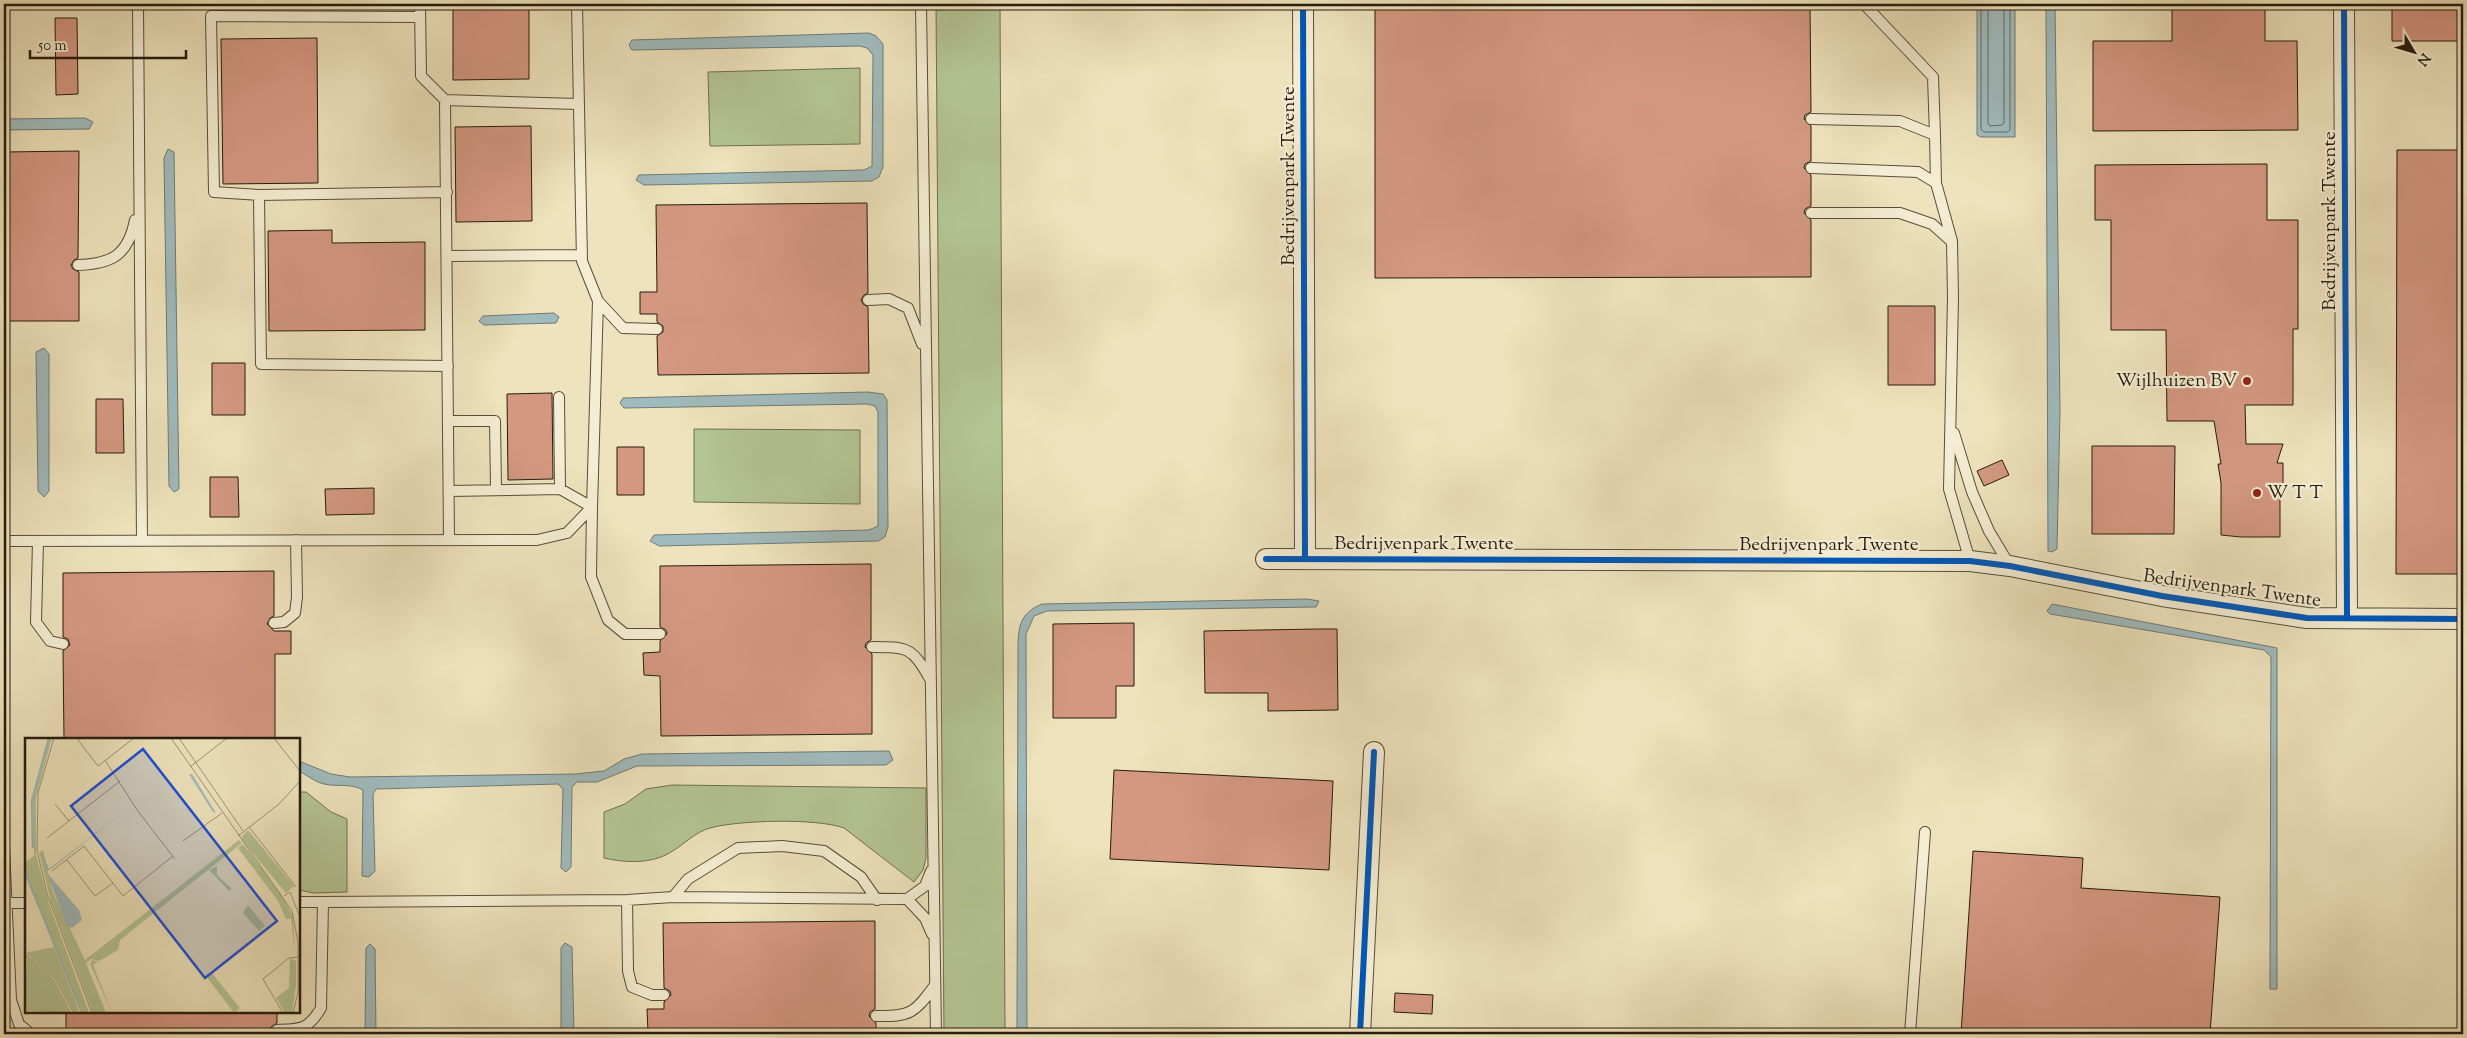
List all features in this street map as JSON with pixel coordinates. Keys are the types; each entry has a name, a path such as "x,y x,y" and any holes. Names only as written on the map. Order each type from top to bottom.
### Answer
{"street":[{"name":"Bedrijvenpark Twente","path":"1303,4 1305,559"},
{"name":"Bedrijvenpark Twente","path":"2344,4 2347,617"},
{"name":"Bedrijvenpark Twente","path":"1266,558 1970,561 2010,566 2201,602 2306,618 2463,619"},
{"path":"1360,1034 1374,752"}],"lane":[{"path":"138,4 142,541"},
{"path":"420,4 421,76 445,100 578,104"},
{"path":"577,4 582,261 598,301 624,328 657,329"},
{"path":"921,4 936,1034"},
{"path":"1864,4 1933,77 1936,183 1952,241 1952,425 1949,489 1970,561"},
{"path":"420,17 211,16 214,192 259,195 446,192"},
{"path":"445,100 448,256 449,540"},
{"path":"1810,119 1900,121 1934,135"},
{"path":"1811,168 1918,172 1936,183"},
{"path":"259,195 261,364 448,366"},
{"path":"78,265 99,264 120,254 132,234 139,201"},
{"path":"1811,213 1900,212 1932,224 1952,241"},
{"path":"448,256 581,255"},
{"path":"868,300 889,299 908,308 920,335 926,362"},
{"path":"598,301 591,577 608,620 625,634 660,634"},
{"path":"559,397 560,489"},
{"path":"448,421 495,421 496,489"},
{"path":"1952,425 1972,492 1989,530 2010,566"},
{"path":"449,491 560,489 592,507"},
{"path":"4,541 537,540 567,533 592,507"},
{"path":"274,623 284,622 295,613 297,598 296,540"},
{"path":"38,541 36,622 50,641 63,644"},
{"path":"872,647 899,647 917,656 931,680"},
{"path":"1910,1034 1925,832"},
{"path":"673,897 688,879 738,848 782,846 824,851 861,877 877,900"},
{"path":"4,848 7,1002 19,1024 31,1034"},
{"path":"300,902 627,900 673,897 877,900 907,898 925,886 933,866"},
{"path":"907,898 926,918 934,941"},
{"path":"627,900 628,971 632,987 652,995 664,995"},
{"path":"278,1030 300,1029 312,1023 321,1008 323,902"},
{"path":"5,903 25,903"},
{"path":"876,1016 901,1017 921,1004 935,985"}],"green space":[{"path":"936,4 1000,4 1005,1034 944,1034"},
{"path":"4,16 6,16 9,97 4,97"},
{"path":"860,68 860,144 710,146 708,72"},
{"path":"694,429 860,430 860,504 694,502"},
{"path":"672,785 926,788 926,858 923,870 914,882 844,828 797,821 739,823 710,828 700,832 676,849 656,859 621,861 604,858 604,812 625,804 646,789"},
{"path":"300,792 306,792 331,812 347,819 347,892 314,893 300,890"}],"water":[{"path":"1977,4 2015,4 2015,137 1981,137 1977,135"},
{"path":"2046,4 2055,4 2060,411 2057,549 2052,552 2048,551"},
{"path":"869,33 876,36 883,44 883,167 879,177 872,181 644,185 636,180 639,175 864,170 872,166 873,55 867,48 860,46 632,50 629,45 632,40"},
{"path":"85,118 93,122 89,129 4,130 4,119"},
{"path":"168,149 174,152 179,489 174,492 169,486 164,158"},
{"path":"554,313 559,317 556,323 484,325 479,321 483,316"},
{"path":"44,348 49,354 49,491 44,497 38,491 36,352"},
{"path":"868,392 883,394 887,400 888,527 885,537 878,541 659,546 650,541 654,535 869,530 878,526 878,412 875,406 867,404 624,408 620,403 623,398"},
{"path":"1307,599 1319,601 1316,607 1047,611 1034,616 1026,634 1027,1034 1017,1034 1018,642 1019,629 1023,618 1030,610 1042,604"},
{"path":"2052,604 2277,648 2277,989 2270,989 2271,657 2264,650 2050,614 2047,611"},
{"path":"889,751 893,760 886,765 637,766 597,782 577,782 572,787 571,867 566,872 561,868 563,789 558,784 376,789 373,794 375,871 369,877 362,876 363,790 349,786 321,783 300,772 300,761 331,774 350,777 575,774 604,771 624,759 642,754"},
{"path":"565,943 572,947 574,1034 561,1034 561,948"},
{"path":"370,944 375,949 376,1034 365,1034 366,948"}],"building":[{"path":"453,4 529,4 529,79 453,80"},
{"path":"1375,4 1810,4 1811,112 1805,115 1804,119 1811,126 1811,161 1805,164 1804,168 1811,175 1811,206 1805,209 1804,213 1811,220 1811,277 1375,278"},
{"path":"2172,4 2265,4 2265,41 2297,41 2298,130 2093,131 2093,41 2172,41"},
{"path":"2392,4 2463,4 2463,41 2392,41"},
{"path":"55,18 77,18 78,94 56,95"},
{"path":"317,38 318,183 223,184 221,39"},
{"path":"531,126 532,221 456,222 455,127"},
{"path":"2397,150 2463,150 2463,574 2396,574"},
{"path":"79,151 78,258 71,265 73,269 79,272 79,321 4,321 4,152"},
{"path":"2267,164 2267,220 2298,220 2298,329 2293,329 2293,405 2245,405 2246,444 2283,444 2277,463 2283,463 2283,484 2280,484 2280,537 2241,537 2221,535 2221,483 2218,464 2221,464 2214,421 2167,421 2166,330 2111,330 2111,220 2095,220 2095,165"},
{"path":"867,203 868,293 861,300 868,307 869,373 658,375 657,336 663,332 663,326 657,322 657,314 640,314 640,292 657,292 656,205"},
{"path":"332,230 332,243 425,242 425,330 269,331 268,231"},
{"path":"1888,306 1935,306 1935,385 1888,385"},
{"path":"212,363 245,363 245,415 212,415"},
{"path":"552,393 553,479 508,480 507,394"},
{"path":"96,399 123,399 124,453 96,453"},
{"path":"2092,446 2175,446 2174,534 2092,534"},
{"path":"617,447 644,447 644,495 617,495"},
{"path":"2002,460 2009,475 1984,486 1977,471"},
{"path":"210,477 238,477 239,517 210,517"},
{"path":"374,488 374,514 326,515 325,489"},
{"path":"871,564 871,640 866,643 865,647 872,654 872,734 661,736 660,676 644,675 643,653 660,652 660,641 667,634 666,630 660,627 660,566"},
{"path":"274,571 274,616 270,618 267,624 274,631 291,631 291,654 275,654 275,738 64,738 63,651 70,645 68,639 63,637 63,573"},
{"path":"1134,623 1134,686 1116,686 1116,718 1053,718 1053,624"},
{"path":"1337,629 1338,710 1268,711 1268,693 1205,693 1204,631"},
{"path":"1114,770 1333,781 1329,870 1110,859"},
{"path":"1973,851 2083,858 2081,888 2220,897 2210,1034 1961,1034"},
{"path":"875,921 875,1009 870,1012 869,1016 876,1023 876,1034 664,1034 664,1032 648,1032 647,1009 664,1009 664,1002 671,995 670,991 664,988 663,923"},
{"path":"1395,993 1433,995 1432,1014 1394,1012"},
{"path":"66,1013 277,1013 277,1023 271,1027 272,1034 66,1034"}],"cycle path":[{"path":"1303,4 1305,559"},
{"path":"2344,4 2347,617"},
{"path":"1266,559 1970,561 2010,566 2162,596 2307,618 2463,619"},
{"path":"1360,1034 1374,752"}],"place":[{"name":"Wijlhuizen BV","path":"2247,381"},
{"name":"W T T","path":"2257,493"}]}
